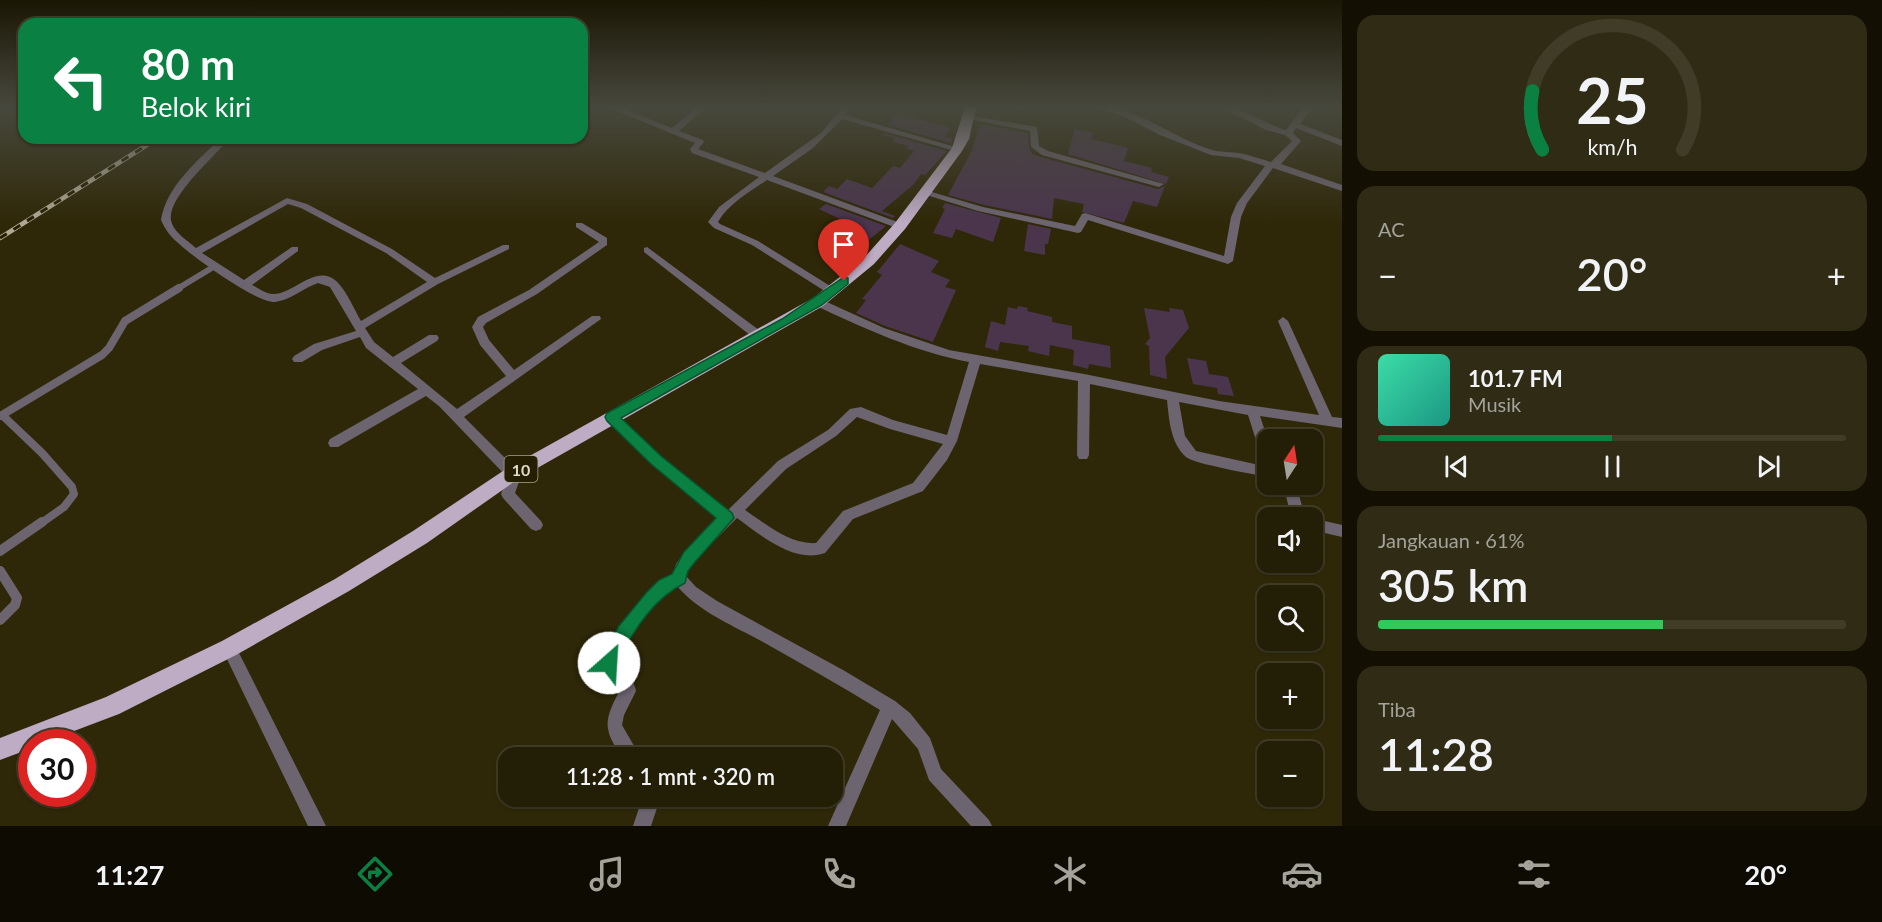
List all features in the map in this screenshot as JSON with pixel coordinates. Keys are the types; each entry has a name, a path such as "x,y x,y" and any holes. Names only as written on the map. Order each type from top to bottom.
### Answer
{"highway":[{"name":"10","path":"0,749 119,702 229,648 342,585 420,537 512,474 759,336 824,297 869,261 900,226 960,146"}],"street":[{"path":"219,146 179,191 167,213 166,219 171,231 215,266 244,285 272,299 286,296 313,281 327,279 334,285 370,345 456,416 512,474 514,479 508,494 536,525"},
{"path":"697,146 695,151 900,226"},
{"path":"808,146 764,176 717,214 714,224 754,243 824,297 910,342 948,354 1084,378 1253,412 1342,423"},
{"path":"947,146 958,149"},
{"path":"1035,146 1045,153 1159,184"},
{"path":"1195,146 1214,153 1240,156 1273,165 1342,188"},
{"path":"925,193 981,209 1078,230 1085,216 1227,261 1236,217 1242,203 1292,146"},
{"path":"196,252 303,193"},
{"path":"287,201 304,206 389,251 434,282"},
{"path":"513,376 484,342 477,327 482,320 533,292 604,243 604,240 591,230 579,225"},
{"path":"298,359 318,347 360,330 434,282 506,247"},
{"path":"244,285 295,249"},
{"path":"647,250 759,336"},
{"path":"456,416 596,319"},
{"path":"1283,321 1328,422"},
{"path":"392,363 433,338"},
{"path":"612,417 656,460 730,514 800,548 814,551 820,549 848,515 918,487 943,456 951,441 976,359"},
{"path":"1083,455 1084,378"},
{"path":"334,443 426,390"},
{"path":"1172,396 1179,437 1191,455 1257,470"},
{"path":"679,578 681,569 689,557 730,514 782,465 832,433 854,412 861,412 890,424 951,441"},
{"path":"1253,412 1258,429"},
{"path":"1323,527 1342,531"},
{"path":"679,578 691,592 712,606 812,660 889,707 904,719 924,744 935,774 983,826"},
{"path":"625,747 615,734 614,718 628,692 627,687 610,667 609,658 625,632 652,598 664,585 679,578"},
{"path":"229,648 317,826"},
{"path":"837,826 889,707"},
{"path":"642,826 648,807"}],"lane":[{"path":"0,551 63,507 74,494 72,487 42,453 1,416 102,354 109,348 125,321 215,266"},
{"path":"0,571 17,598 15,605 0,620"}],"building":[{"path":"908,146 928,146 947,151 925,175 921,174 914,184 882,211 895,216 893,218 823,192 829,186 837,189 847,179 872,188 893,166 900,168 914,151 907,149"},
{"path":"973,146 1029,146 1032,154 1041,157 1158,189 1165,186 1157,207 1133,201 1124,223 1082,212 1084,204 1054,198 1052,219 948,195"},
{"path":"1070,146 1118,146 1128,148 1124,161 1152,168 1151,172 1169,177 1166,184 1068,154"},
{"path":"945,203 1001,218 993,242 956,229 952,238 933,233 945,209 942,208"},
{"path":"826,204 886,226 854,252 821,235 840,219 819,209"},
{"path":"1028,224 1051,229 1048,244 1045,244 1045,255 1024,251"},
{"path":"900,244 939,261 931,272 950,280 945,287 956,290 933,342 885,326 856,313 866,300 862,299 882,275 877,272"},
{"path":"1018,306 1028,308 1027,311 1052,317 1052,322 1072,326 1072,339 1110,346 1111,368 1089,364 1088,369 1073,365 1074,350 1050,345 1049,356 1028,351 1029,346 1000,342 998,351 985,347 991,321 1005,325 1008,307 1017,309"},
{"path":"1144,308 1170,312 1169,308 1183,310 1189,328 1165,357 1167,379 1150,375 1149,346 1145,344 1150,338"},
{"path":"1187,358 1206,361 1209,374 1228,377 1234,396 1218,394 1217,388 1193,384"}],"railway":[{"path":"0,238 146,146"}],"route":[{"path":"609,663 609,658 625,632 652,598 664,585 679,578 681,569 689,557 726,518 656,460 612,417 786,322 818,302 844,281"}]}
